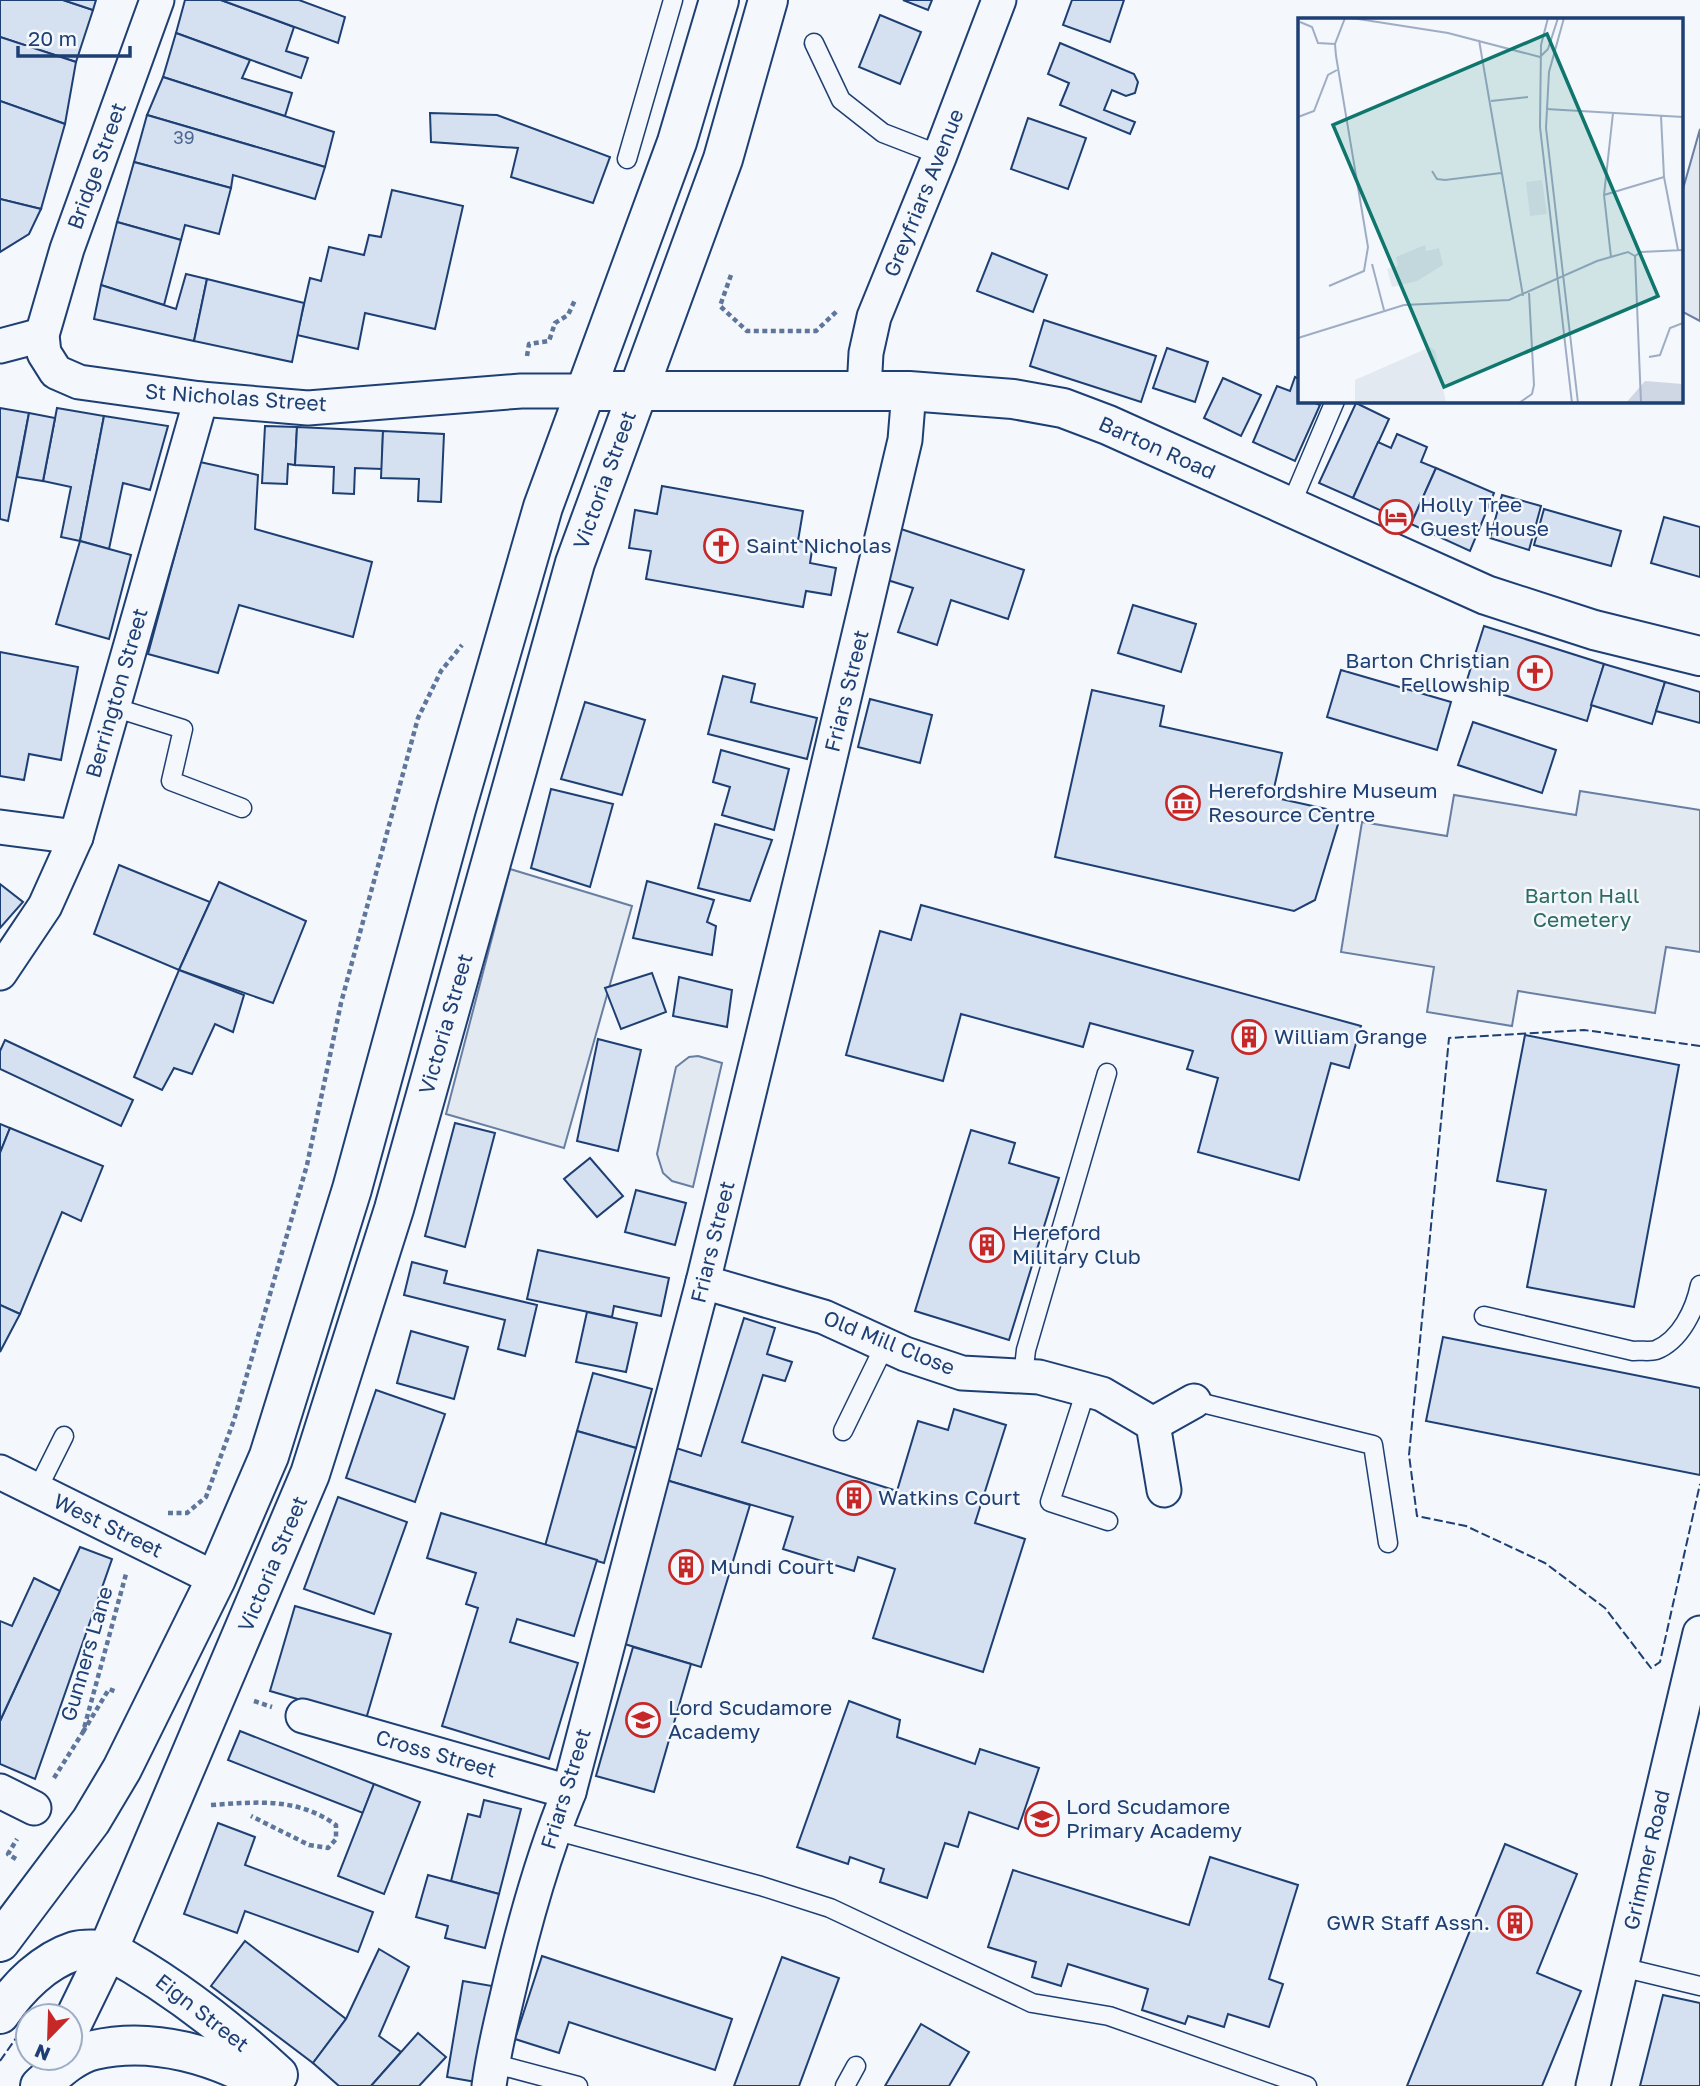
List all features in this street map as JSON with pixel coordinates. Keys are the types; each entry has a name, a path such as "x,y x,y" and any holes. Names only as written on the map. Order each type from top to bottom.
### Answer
{"main road":[{"path":"0,1942 91,1821 122,1769 216,1579 269,1456 348,1203 456,809 543,507 677,142 719,0"},
{"name":"Victoria Street","path":"83,2002 108,1950 220,1691 310,1474 394,1209 575,563 723,159 768,0"},
{"name":"Barton Road","path":"584,391 909,391 1013,399 1063,408 1108,425 1486,595 1594,629 1700,656"},
{"path":"0,2014 33,1977 53,1961 78,1950 108,1950"},
{"name":"Eign Street","path":"108,1950 146,1970 203,2010 290,2086"},
{"name":"Eign Street","path":"40,2086 64,2066 92,2051 132,2046 170,2049 205,2057 243,2071 270,2086"}],"street":[{"name":"Bridge Street","path":"42,335 66,249 157,0"},
{"name":"Greyfriars Avenue","path":"864,390 866,353 874,317 999,0"},
{"path":"0,346 42,335"},
{"name":"St Nicholas Street","path":"42,335 44,353 56,372 79,382 201,399 308,408 521,391 584,391"},
{"name":"Friars Street","path":"491,2074 517,1952 554,1830 569,1792 703,1282 871,589 905,440 909,391"},
{"name":"Berrington Street","path":"0,973 45,906 76,837 201,399"},
{"path":"0,827 76,837"},
{"name":"Old Mill Close","path":"703,1282 824,1317 905,1354 962,1373 1039,1377 1102,1394 1153,1424"},
{"path":"1164,1490 1153,1424 1194,1401"},
{"name":"West Street","path":"0,1472 216,1579"},
{"name":"Grimmer Road","path":"1593,2086 1700,1633"},
{"name":"Cross Street","path":"303,1716 569,1792"},
{"path":"0,1791 34,1808"}],"lane":[{"path":"627,159 673,0"},
{"path":"814,43 841,100 883,133 940,155"},
{"path":"1290,507 1335,402"},
{"path":"113,707 183,729 171,781 242,808"},
{"path":"1023,1376 1026,1350 1107,1073"},
{"path":"1484,1316 1633,1350 1655,1350 1675,1337 1698,1307 1700,1285"},
{"path":"843,1431 884,1345"},
{"path":"1086,1390 1050,1502 1108,1521"},
{"path":"1194,1401 1373,1445 1388,1543"},
{"path":"37,1490 64,1436"},
{"path":"554,1830 761,1886 830,1908 1032,2003 1109,2016 1307,2086"},
{"path":"1621,1967 1700,1986"},
{"path":"845,2086 856,2066"},
{"path":"491,2074 578,2086"}],"path":[{"path":"731,275 720,306 747,331 816,331 842,306 874,317"},
{"path":"521,391 529,344 549,341 555,323 568,315 577,297"},
{"path":"158,1513 187,1513 206,1497 234,1420 307,1165 341,1003 418,718 441,671 468,638"},
{"name":"Gunners Lane","path":"34,1808 83,1732 136,1539"},
{"path":"220,1691 303,1716"},
{"path":"169,1807 275,1802 321,1814 336,1825 335,1839 328,1848 309,1845 251,1816"}],"green space":[{"path":"1700,129 1700,321 1682,312 1682,192"},
{"name":"Barton Hall Cemetery","path":"1580,791 1700,810 1700,952 1666,947 1655,1013 1518,991 1512,1026 1427,1012 1434,967 1341,952 1362,822 1447,836 1454,795 1576,815"},
{"path":"510,869 632,906 564,1148 446,1114"},
{"path":"698,1056 722,1063 693,1187 672,1181 663,1173 657,1154 676,1067 689,1057"}],"building":[{"path":"0,0 63,0 93,10 76,62 0,37"},
{"path":"63,0 96,0 93,10"},
{"path":"185,0 221,0 294,27 286,51 308,58 301,78 176,33"},
{"path":"221,0 299,0 345,17 338,43"},
{"path":"903,0 932,0 928,10"},
{"path":"1072,0 1124,0 1110,42 1063,25"},
{"path":"880,15 921,32 900,84 859,67"},
{"path":"176,33 250,60 242,78 292,93 285,116 163,77"},
{"path":"0,37 76,62 65,124 0,101"},
{"path":"1060,43 1134,74 1138,82 1135,93 1126,96 1112,90 1104,110 1135,122 1130,134 1060,105 1069,83 1048,74"},
{"path":"163,77 334,132 325,167 147,115"},
{"path":"0,101 65,124 41,209 0,199"},
{"path":"430,113 497,115 610,157 593,203 511,177 518,148 431,142"},
{"path":"147,115 325,167 315,199 233,175 231,188 134,162"},
{"path":"1028,118 1086,138 1068,189 1011,169"},
{"path":"134,162 231,188 219,234 185,225 181,240 117,222"},
{"path":"392,190 463,206 435,329 365,313 358,349 297,335 310,278 321,281 329,247 364,255 369,235 381,237"},
{"path":"0,199 41,209 29,234 0,252"},
{"path":"117,222 181,240 164,305 101,285"},
{"path":"992,253 1047,275 1033,312 977,291"},
{"path":"186,274 207,279 194,341 94,319 101,285 176,309"},
{"path":"207,279 304,303 292,362 194,341"},
{"path":"1044,320 1156,356 1141,402 1030,366"},
{"path":"1167,348 1208,362 1195,402 1153,388"},
{"path":"1295,377 1298,378 1298,402 1320,405 1295,461 1253,442 1277,386 1290,391"},
{"path":"1223,378 1261,395 1241,436 1204,418"},
{"path":"1356,403 1389,419 1353,498 1319,483"},
{"path":"0,408 29,413 8,521 0,519"},
{"path":"57,408 104,416 80,541 61,537 71,487 43,481"},
{"path":"29,413 55,418 43,481 17,477"},
{"path":"104,416 168,426 150,490 123,483 109,549 80,541"},
{"path":"265,426 297,427 295,465 288,464 287,484 262,483"},
{"path":"297,427 383,431 382,469 355,468 354,494 333,493 334,467 295,465"},
{"path":"383,431 444,434 441,502 418,501 419,479 381,478"},
{"path":"1397,434 1427,447 1421,462 1436,468 1411,524 1353,498 1378,442 1391,448"},
{"path":"200,462 258,475 255,529 372,562 353,637 239,605 218,673 148,654"},
{"path":"1436,468 1494,493 1470,551 1411,524"},
{"name":"Saint Nicholas","path":"662,486 803,511 798,541 813,544 810,563 836,568 831,595 806,591 803,607 646,579 651,551 629,548 635,510 657,514"},
{"path":"1502,495 1541,506 1529,550 1490,538"},
{"path":"1544,509 1621,531 1611,566 1534,545"},
{"path":"1664,517 1700,527 1700,577 1651,563"},
{"path":"898,528 1024,570 1008,619 951,600 937,645 898,632 913,588 881,578"},
{"path":"80,541 131,555 109,639 56,624"},
{"path":"1133,605 1196,624 1181,672 1118,653"},
{"name":"Barton Christian Fellowship","path":"1484,626 1604,664 1587,721 1466,683"},
{"path":"0,652 78,667 61,760 29,754 24,780 0,776"},
{"path":"1604,664 1665,682 1652,724 1591,705"},
{"path":"1341,670 1451,702 1437,750 1327,717"},
{"path":"723,676 755,684 751,702 817,718 807,759 708,734"},
{"path":"1665,682 1700,692 1700,723 1656,711"},
{"name":"Herefordshire Museum Resource Centre","path":"1092,690 1164,706 1160,726 1282,753 1272,797 1326,809 1339,821 1315,900 1294,911 1055,857"},
{"path":"870,699 932,715 920,763 858,747"},
{"path":"585,702 645,720 622,795 561,779"},
{"path":"1473,722 1556,750 1542,793 1458,765"},
{"path":"721,750 789,769 774,830 722,815 730,787 713,782"},
{"path":"551,789 613,804 590,887 531,868"},
{"path":"715,824 772,840 750,901 698,888"},
{"path":"119,865 210,902 179,970 94,934"},
{"path":"647,881 714,900 707,922 716,926 712,955 633,938"},
{"path":"219,882 306,921 273,1003 179,970"},
{"path":"0,884 23,902 0,928"},
{"name":"William Grange","path":"921,905 1361,1026 1349,1068 1331,1063 1299,1180 1198,1152 1218,1078 1187,1069 1193,1051 1090,1023 1083,1047 961,1014 943,1081 846,1055 880,931 911,940"},
{"path":"179,970 244,995 233,1032 215,1024 192,1074 174,1068 162,1090 134,1077"},
{"path":"652,973 666,1012 621,1029 605,988"},
{"path":"679,977 732,990 727,1027 673,1016"},
{"path":"1525,1035 1679,1065 1634,1307 1527,1287 1546,1190 1497,1181"},
{"path":"598,1039 641,1050 618,1151 577,1141"},
{"path":"5,1040 133,1100 121,1126 0,1069 0,1051"},
{"path":"455,1123 495,1133 465,1247 425,1236"},
{"path":"0,1124 10,1128 0,1153"},
{"path":"10,1128 103,1166 81,1221 62,1212 20,1314 0,1305 0,1153"},
{"name":"Hereford Military Club","path":"971,1130 1015,1143 1009,1163 1059,1178 1009,1340 915,1311"},
{"path":"590,1158 623,1196 597,1217 564,1179"},
{"path":"636,1190 686,1203 675,1245 625,1232"},
{"path":"538,1250 669,1278 661,1316 614,1306 612,1317 527,1299"},
{"path":"412,1262 447,1271 444,1283 537,1305 525,1356 498,1349 505,1320 404,1295"},
{"path":"0,1305 20,1314 0,1352"},
{"path":"587,1312 637,1323 626,1372 576,1362"},
{"name":"Watkins Court","path":"744,1318 775,1328 767,1354 792,1362 785,1381 763,1375 742,1442 897,1491 918,1421 948,1430 954,1409 1006,1425 975,1523 1025,1539 983,1672 873,1638 895,1569 858,1557 854,1571 783,1549 793,1517 666,1480 673,1447 701,1456"},
{"path":"411,1331 468,1347 454,1399 397,1383"},
{"path":"1443,1337 1700,1388 1700,1475 1426,1421"},
{"path":"593,1373 652,1389 636,1448 577,1431"},
{"path":"376,1390 445,1414 415,1502 346,1478"},
{"path":"577,1431 636,1448 604,1563 545,1546"},
{"name":"Mundi Court","path":"666,1480 750,1505 701,1667 618,1642"},
{"path":"338,1497 407,1522 374,1614 304,1589"},
{"path":"441,1513 597,1560 574,1636 517,1619 510,1642 578,1663 549,1759 442,1726 478,1608 466,1604 476,1573 427,1558"},
{"path":"80,1547 112,1559 35,1779 0,1764 0,1721"},
{"path":"34,1578 60,1591 0,1721 0,1621 12,1626"},
{"path":"295,1606 391,1634 366,1719 270,1691"},
{"name":"Lord Scudamore Academy","path":"633,1647 691,1664 654,1792 596,1776"},
{"path":"849,1701 900,1720 897,1737 975,1764 980,1749 1039,1768 1018,1829 969,1812 958,1847 945,1843 927,1898 880,1882 884,1869 850,1857 848,1864 797,1847"},
{"path":"240,1731 374,1784 363,1813 228,1760"},
{"path":"374,1784 420,1802 384,1894 338,1876"},
{"path":"484,1800 521,1809 499,1894 451,1881 468,1814 480,1817"},
{"path":"218,1823 255,1837 245,1865 373,1912 358,1952 245,1911 237,1933 184,1914"},
{"name":"GWR Staff Assn.","path":"1505,1844 1577,1874 1537,1973 1581,1991 1542,2086 1407,2086"},
{"path":"1210,1857 1298,1885 1269,1979 1283,1984 1269,2027 1228,2014 1224,2027 1188,2016 1185,2024 1142,2010 1148,1989 1068,1964 1061,1986 1032,1977 1036,1962 988,1947 1013,1870 1189,1925"},
{"path":"428,1875 499,1894 485,1948 445,1938 448,1926 416,1917"},
{"path":"245,1941 346,2019 313,2063 211,1986"},
{"path":"379,1949 409,1967 379,2036 401,2052 371,2086 339,2086 313,2063 346,2019"},
{"path":"542,1956 732,2019 715,2070 569,2022 559,2053 515,2039"},
{"path":"782,1957 839,1978 799,2086 734,2086"},
{"path":"463,1981 492,1986 476,2082 447,2077"},
{"path":"1663,1995 1700,2003 1700,2086 1640,2086"},
{"path":"921,2024 969,2052 949,2086 885,2086"},
{"path":"418,2033 446,2057 419,2086 371,2086"}],"fence":[{"path":"1700,1046 1584,1030 1449,1038 1409,1455 1417,1516 1466,1526 1545,1563 1605,1608 1651,1668 1660,1662 1700,1484"},
{"path":"0,2061 14,2041"}],"place":[{"name":"Holly Tree Guest House","path":"1396,517"},
{"name":"Saint Nicholas","path":"721,546"},
{"name":"Barton Christian Fellowship","path":"1535,673"},
{"name":"Herefordshire Museum Resource Centre","path":"1183,803"},
{"name":"William Grange","path":"1249,1037"},
{"name":"Hereford Military Club","path":"987,1245"},
{"name":"Watkins Court","path":"854,1498"},
{"name":"Mundi Court","path":"686,1567"},
{"name":"Lord Scudamore Academy","path":"643,1720"},
{"name":"Lord Scudamore Primary Academy","path":"1042,1819"},
{"name":"GWR Staff Assn.","path":"1515,1923"}]}
